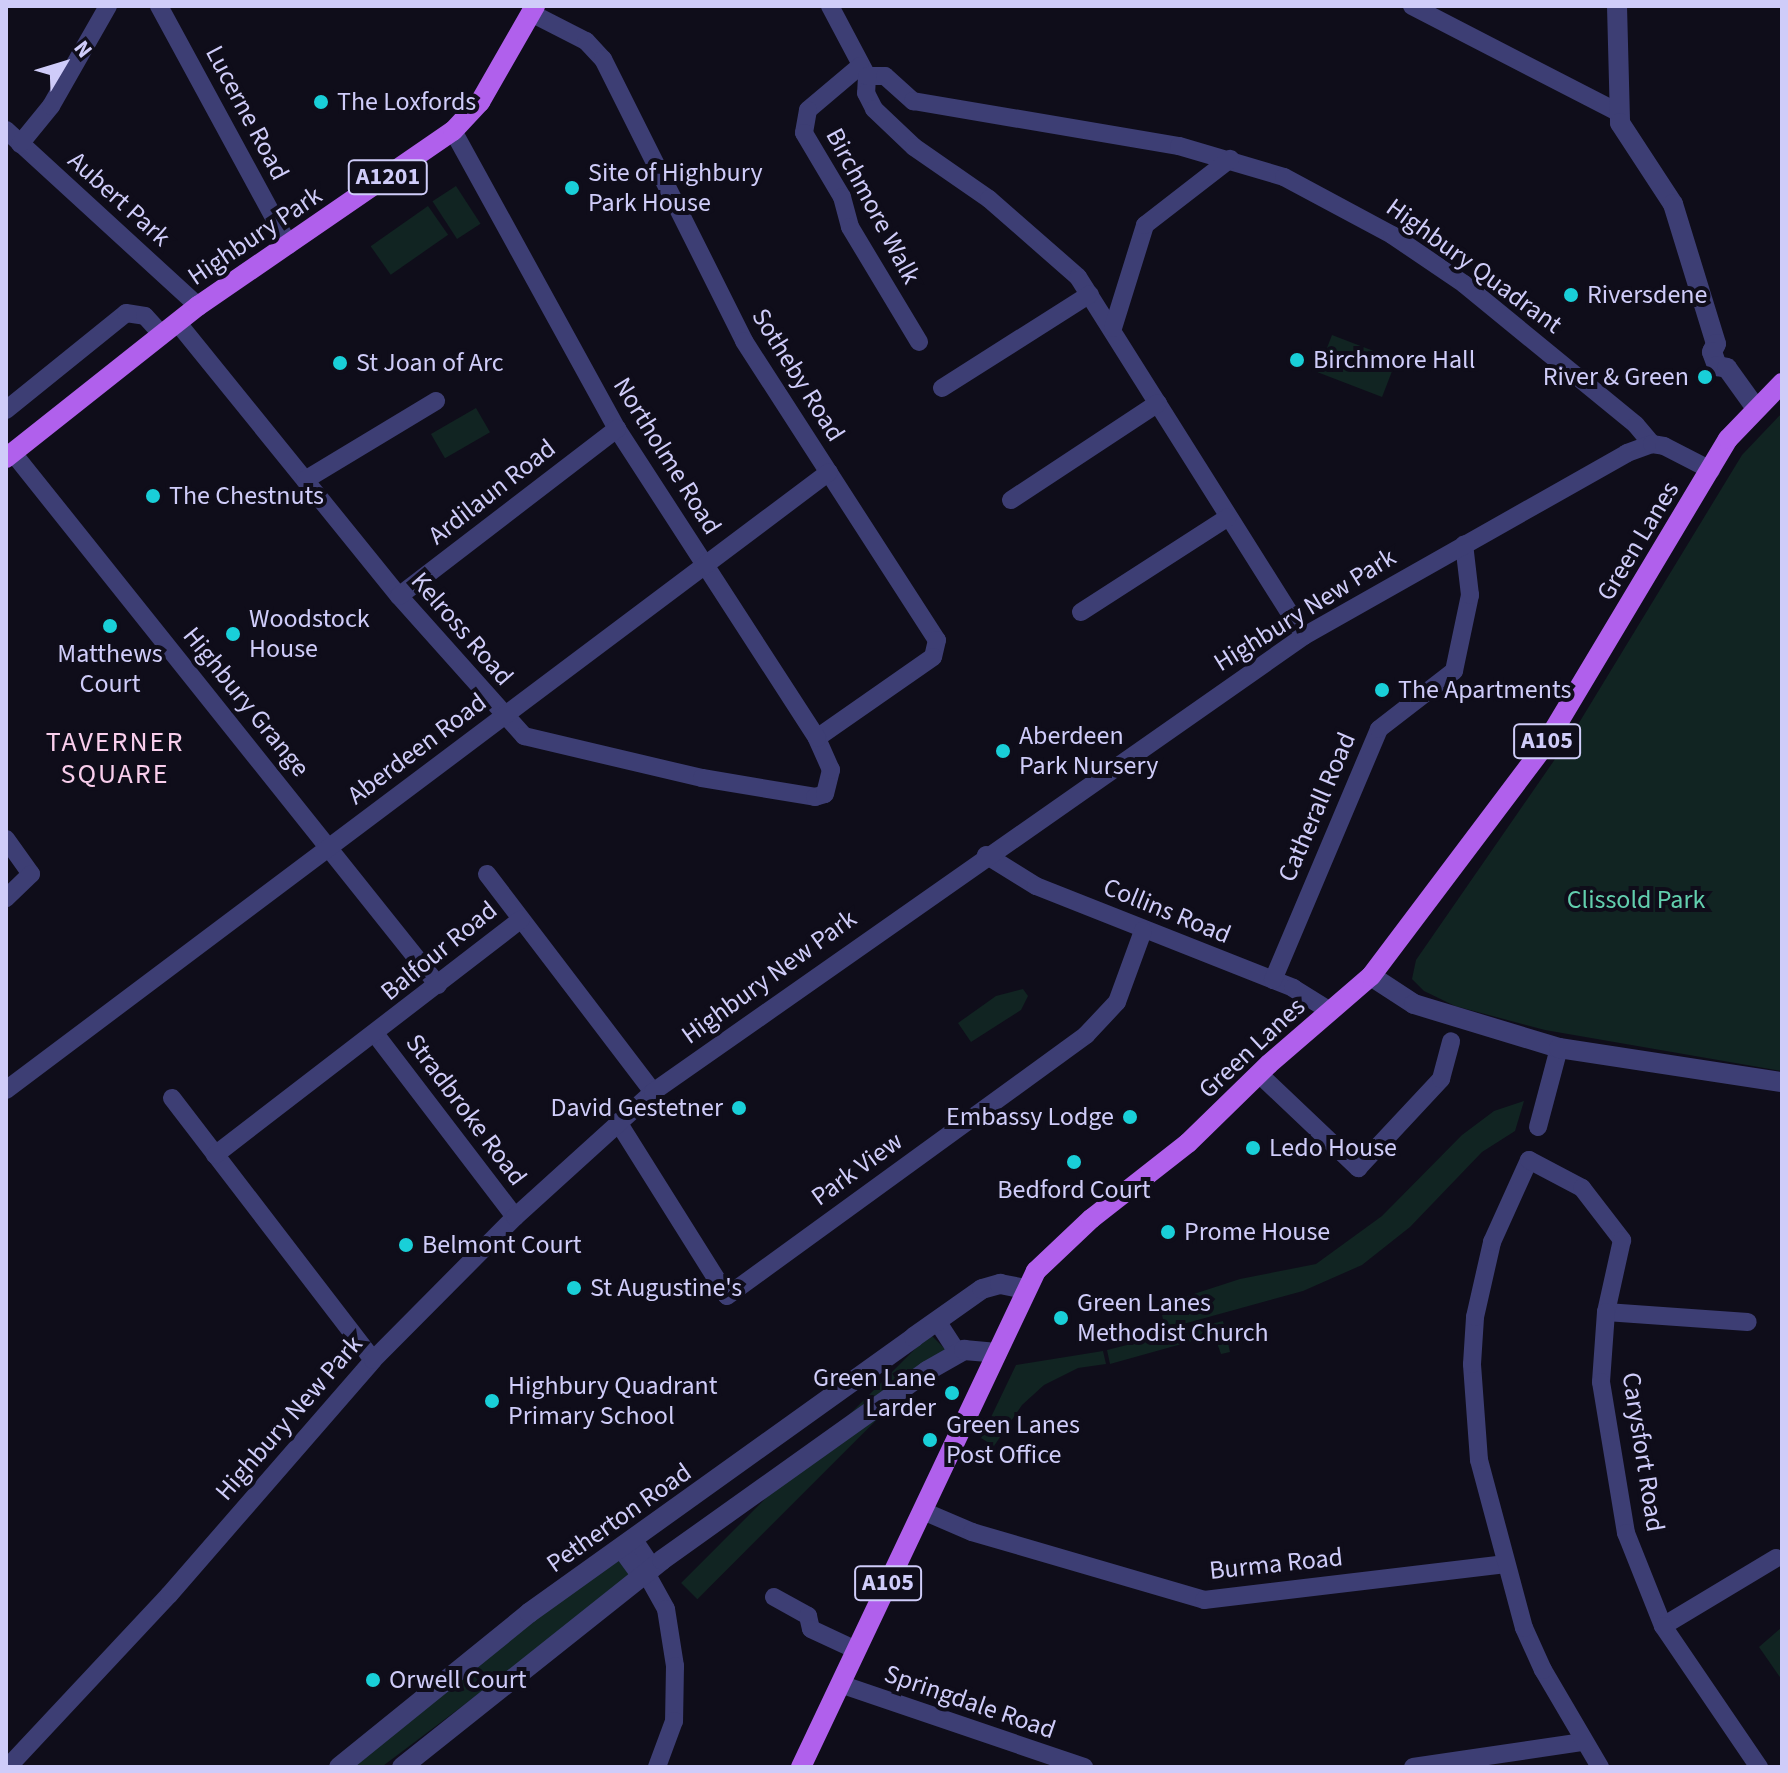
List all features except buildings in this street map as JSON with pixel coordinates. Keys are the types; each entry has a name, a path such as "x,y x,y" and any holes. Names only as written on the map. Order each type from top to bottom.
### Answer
{"main road":[{"name":"Highbury Park","path":"10,456 198,306 453,131 480,102 533,9"},
{"name":"Green Lanes","path":"801,1767 1025,1289 1051,1254 1180,1151 1259,1074 1371,976 1543,748 1711,470 1755,407 1782,383"}],"street":[{"path":"20,144 51,106 108,6"},
{"name":"Lucerne Road","path":"159,6 289,245"},
{"path":"830,6 864,71 869,102 914,147 1029,232 1090,294 1227,518 1304,636"},
{"path":"1412,6 1619,113"},
{"path":"1617,6 1619,113 1625,134 1673,204 1716,344 1712,352 1717,366 1727,368 1755,407"},
{"name":"Sotheby Road","path":"533,9 586,41 603,59 722,302 939,648 817,738"},
{"name":"Highbury Quadrant","path":"864,71 885,76 913,101 1179,146 1230,159 1315,192 1445,271 1524,330 1652,444"},
{"name":"Birchmore Walk","path":"864,71 808,110 804,133 842,197 850,227 919,342"},
{"path":"889,122 909,114 913,101"},
{"name":"Aubert Park","path":"6,130 198,306"},
{"name":"Northolme Road","path":"453,131 617,429 817,738 831,770 830,787 815,797"},
{"path":"1113,328 1145,225 1230,159"},
{"path":"942,388 1090,294"},
{"path":"6,410 126,313 145,316 170,329"},
{"name":"Kelross Road","path":"170,329 305,480 399,596 524,736 540,742 815,797"},
{"path":"305,480 436,401"},
{"path":"1011,500 1158,403"},
{"name":"Ardilaun Road","path":"399,596 617,429"},
{"path":"1652,444 1711,470"},
{"name":"Highbury New Park","path":"8,1767 169,1595 373,1360 515,1217 653,1092 986,855 1304,636 1464,544 1652,444"},
{"name":"Highbury Grange","path":"10,456 438,985"},
{"name":"Aberdeen Road","path":"6,1090 704,562 829,472"},
{"path":"1081,612 1227,518"},
{"name":"Catherall Road","path":"1273,980 1379,729 1454,671 1470,595 1464,544"},
{"path":"6,839 31,874 6,898"},
{"name":"Collins Road","path":"986,855 1036,886 1273,980 1330,1011"},
{"path":"487,874 521,919"},
{"name":"Balfour Road","path":"215,1155 376,1035 521,919 653,1092"},
{"name":"Park View","path":"618,1122 727,1296 1086,1035 1117,1002 1143,931"},
{"path":"1371,976 1414,1004 1559,1048 1782,1082"},
{"name":"Stradbroke Road","path":"376,1035 515,1217"},
{"path":"1259,1074 1358,1168 1441,1079 1451,1041"},
{"path":"1538,1127 1559,1048"},
{"path":"172,1098 373,1360"},
{"name":"Carysfort Road","path":"1504,1564 1479,1460 1472,1364 1475,1317 1492,1242 1529,1160 1582,1188 1614,1223 1622,1251 1606,1312 1601,1382 1626,1533 1663,1626 1759,1767"},
{"name":"Petherton Road","path":"339,1767 495,1639 937,1321 991,1285 1025,1289"},
{"path":"1606,1312 1748,1322"},
{"path":"937,1321 958,1353"},
{"path":"402,1767 647,1573 958,1353 997,1353"},
{"name":"Burma Road","path":"923,1511 972,1532 1204,1600 1504,1564"},
{"path":"628,1545 666,1609 675,1666 674,1721 664,1765"},
{"path":"1663,1626 1776,1558"},
{"path":"1504,1564 1543,1670 1600,1767"},
{"path":"774,1597 808,1616 811,1629 856,1650"},
{"name":"Springdale Road","path":"840,1684 1084,1767"},
{"path":"1413,1767 1583,1742"}],"green space":[{"path":"456,186 481,224 457,239 433,201"},
{"path":"428,206 448,235 391,275 371,246"},
{"path":"1332,335 1396,360 1382,397 1318,372"},
{"path":"476,408 490,432 445,458 431,434"},
{"name":"Clissold Park","path":"1782,413 1782,1071 1545,1030 1455,1006 1424,991 1412,979 1416,960 1571,736 1742,455"},
{"path":"1023,989 1028,996 1021,1010 971,1042 958,1023 996,996"},
{"path":"1524,1101 1515,1131 1482,1152 1410,1227 1362,1265 1303,1291 1165,1329 1160,1305 1240,1279 1316,1264 1382,1216 1462,1135 1494,1111"},
{"path":"1223,1321 1230,1352 1221,1354 1214,1335 1110,1364 1107,1350"},
{"path":"930,1334 946,1350 697,1599 681,1583"},
{"path":"1103,1351 1106,1364 1078,1368 1044,1385 1022,1405 994,1446 981,1438 1016,1365"},
{"path":"620,1556 635,1576 382,1767 353,1767 348,1761"},
{"path":"1782,1627 1782,1680 1759,1647"}],"place":[{"name":"The Loxfords","path":"321,102"},
{"name":"Site of Highbury Park House","path":"572,188"},
{"name":"Riversdene","path":"1571,295"},
{"name":"Birchmore Hall","path":"1297,360"},
{"name":"St Joan of Arc","path":"340,363"},
{"name":"River & Green","path":"1705,377"},
{"name":"The Chestnuts","path":"153,496"},
{"name":"Matthews Court","path":"110,626"},
{"name":"Woodstock House","path":"233,634"},
{"name":"The Apartments","path":"1382,690"},
{"name":"Aberdeen Park Nursery","path":"1003,751"},
{"name":"David Gestetner","path":"739,1108"},
{"name":"Embassy Lodge","path":"1130,1117"},
{"name":"Ledo House","path":"1253,1148"},
{"name":"Bedford Court","path":"1074,1162"},
{"name":"Prome House","path":"1168,1232"},
{"name":"Belmont Court","path":"406,1245"},
{"name":"St Augustine's","path":"574,1288"},
{"name":"Green Lanes Methodist Church","path":"1061,1318"},
{"name":"Green Lane Larder","path":"952,1393"},
{"name":"Highbury Quadrant Primary School","path":"492,1401"},
{"name":"Green Lanes Post Office","path":"930,1440"},
{"name":"Orwell Court","path":"373,1680"}],"district":[{"name":"TAVERNER SQUARE","path":"115,758"}]}
